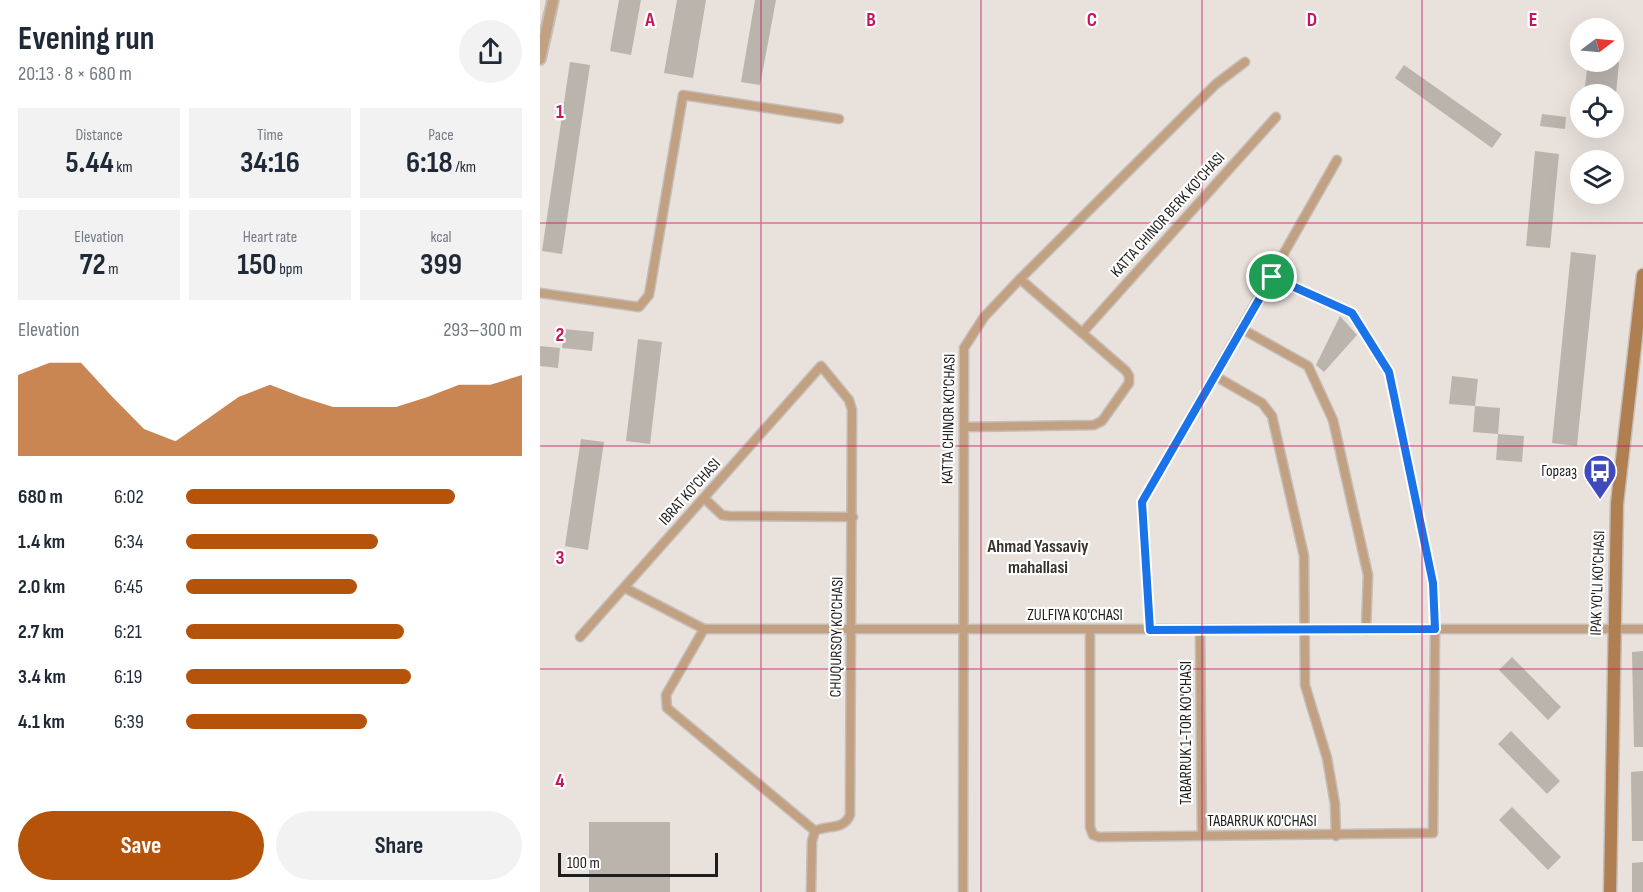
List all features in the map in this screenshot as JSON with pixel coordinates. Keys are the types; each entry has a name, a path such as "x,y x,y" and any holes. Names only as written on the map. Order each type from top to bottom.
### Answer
{"main road":[{"name":"IPAK YO'LI KO'CHASI","path":"1610,892 1617,504 1643,275"}],"street":[{"path":"540,59 553,0"},
{"name":"KATTA CHINOR KO'CHASI","path":"963,892 964,348 984,317 1020,279 1216,84 1245,62"},
{"path":"540,293 639,307 646,303 650,295 683,95 839,119"},
{"name":"KATTA CHINOR BERK KO'CHASI","path":"1082,333 1276,117"},
{"path":"1150,630 1142,502 1337,160"},
{"path":"1272,277 1352,313 1389,372 1433,583 1435,629"},
{"path":"964,427 1094,425 1102,421 1129,383 1129,376 1020,279"},
{"path":"1242,329 1308,366 1333,420 1368,575 1366,630"},
{"name":"IBRAT KO'CHASI","path":"580,637 821,366"},
{"name":"CHUQURSOY KO'CHASI","path":"815,831 840,826 846,823 850,815 852,410 849,400 821,366"},
{"path":"1215,376 1262,403 1272,416 1304,556 1305,685 1327,758 1335,804 1336,836"},
{"path":"705,499 722,515 729,516 853,517"},
{"name":"ZULFIYA KO'CHASI","path":"625,588 704,629 1305,631 1643,629"},
{"path":"704,629 666,695 667,708 815,831 812,841 811,892"},
{"name":"TABARRUK KO'CHASI","path":"1090,630 1090,827 1093,835 1099,837 1432,834 1435,629"},
{"name":"TABARRUK 1-TOR KO'CHASI","path":"1200,630 1202,836"}],"building":[{"path":"619,0 641,0 631,55 610,51"},
{"path":"677,0 706,0 693,78 664,73"},
{"path":"755,0 776,0 760,85 741,82"},
{"path":"570,62 590,65 562,254 542,251"},
{"path":"1404,65 1502,134 1492,148 1395,78"},
{"path":"1587,72 1618,72 1617,84 1585,84"},
{"path":"1542,114 1566,117 1565,129 1540,126"},
{"path":"1535,151 1559,154 1550,248 1526,246"},
{"path":"1571,252 1596,255 1577,446 1552,443"},
{"path":"1340,316 1357,335 1324,372 1316,365"},
{"path":"564,329 594,332 592,351 562,348"},
{"path":"638,339 662,342 650,444 626,441"},
{"path":"540,346 560,348 558,368 540,366"},
{"path":"1452,376 1478,379 1475,406 1449,404"},
{"path":"1475,406 1500,408 1498,434 1473,432"},
{"path":"1498,434 1524,436 1522,462 1496,460"},
{"path":"581,439 604,442 588,550 565,546"},
{"path":"1643,651 1643,747 1634,747 1632,652"},
{"path":"1512,657 1561,707 1548,720 1499,670"},
{"path":"1511,731 1560,781 1547,794 1498,744"},
{"path":"1643,771 1643,841 1632,841 1631,772"},
{"path":"1512,807 1561,857 1548,870 1499,820"},
{"path":"589,822 670,822 670,892 589,892"},
{"path":"1643,862 1643,892 1632,892 1632,863"}],"place":[{"name":"Горгаз","path":"1600,500"}],"district":[{"name":"Ahmad Yassaviy mahallasi","path":"1038,556"}],"route":[{"path":"1272,277 1352,313 1389,372 1433,583 1435,629 1150,630 1142,502 1272,277"}]}
